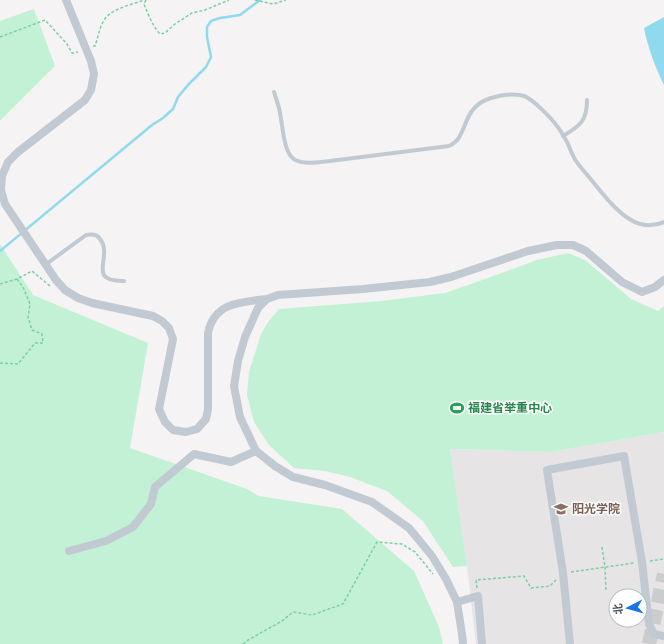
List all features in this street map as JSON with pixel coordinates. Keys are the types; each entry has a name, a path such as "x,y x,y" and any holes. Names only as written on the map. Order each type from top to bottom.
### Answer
{"street":[{"path":"66,0 91,61 94,74 91,90 85,100 18,152 8,162 2,176 1,190 5,204 45,265 64,290 78,298 92,303 153,316 162,321 169,328 173,339 159,409 165,422 174,430 186,432 197,429 206,419 208,409 208,333 210,325 215,315 238,302 267,299 278,295 363,289 430,282 451,277 528,251 557,245 573,245 586,251 622,282 642,292 655,287 664,280"},
{"path":"267,299 258,308 245,337 238,361 234,386 240,417 256,451 275,466 293,477 325,485 372,502 409,528 432,556 446,579 456,602 463,644"},
{"path":"69,551 106,541 133,527 151,504 155,487 194,454 231,462 256,451"},
{"path":"570,644 563,572 547,470 624,456 642,562 649,624 654,634 664,636"},
{"path":"456,602 478,596 482,644"}],"lane":[{"path":"274,92 280,111 285,144 288,153 294,159 310,163 449,146 458,140 466,120 476,106 486,100 504,96 524,96 530,99 557,126 576,161 607,199 623,214 633,221 641,224 649,225 664,222"},
{"path":"563,136 582,123 586,114 587,100"},
{"path":"45,265 86,235 92,234 99,237 105,249 102,268 104,276 115,281 124,281"}],"path":[{"path":"0,37 45,20 67,44 72,52 80,52 85,44 96,46 102,22 108,15 116,10 145,0 145,8 155,28 160,34 165,33 175,24 192,13 205,10 229,0"},
{"path":"255,0 273,4 286,0"},
{"path":"0,284 16,279 32,271 53,289 57,282"},
{"path":"0,363 18,364 35,343 43,343 42,334 32,330 28,317 30,304 23,287 16,279"},
{"path":"244,644 248,640 282,621 293,612 312,615 343,604 377,542 402,544 415,552 435,577 446,579"},
{"path":"602,547 606,591"}],"shaded area":[{"name":"阳光学院","path":"664,432 664,644 476,644 467,566 450,449 550,452"}],"green space":[{"path":"34,9 55,66 0,121 0,21"},
{"path":"0,244 33,295 148,343 130,448 247,489 259,496 342,509 414,571 439,627 443,644 0,644"},
{"name":"福建省举重中心","path":"568,253 585,260 631,299 658,311 664,306 664,432 550,452 450,449 467,566 453,567 423,521 387,491 350,477 325,471 294,468 269,445 254,422 247,395 249,372 261,334 268,322 279,309 382,301 445,293 537,260"}],"water":[{"path":"664,17 664,85 652,57 644,28"}],"waterway":[{"path":"0,251 173,109 178,97 206,67 211,57 207,37 207,27 211,21 240,15 260,0"}],"tunnel":[{"path":"649,644 664,574"}],"place":[{"name":"福建省举重中心","path":"457,408"},
{"name":"阳光学院","path":"561,509"}]}
